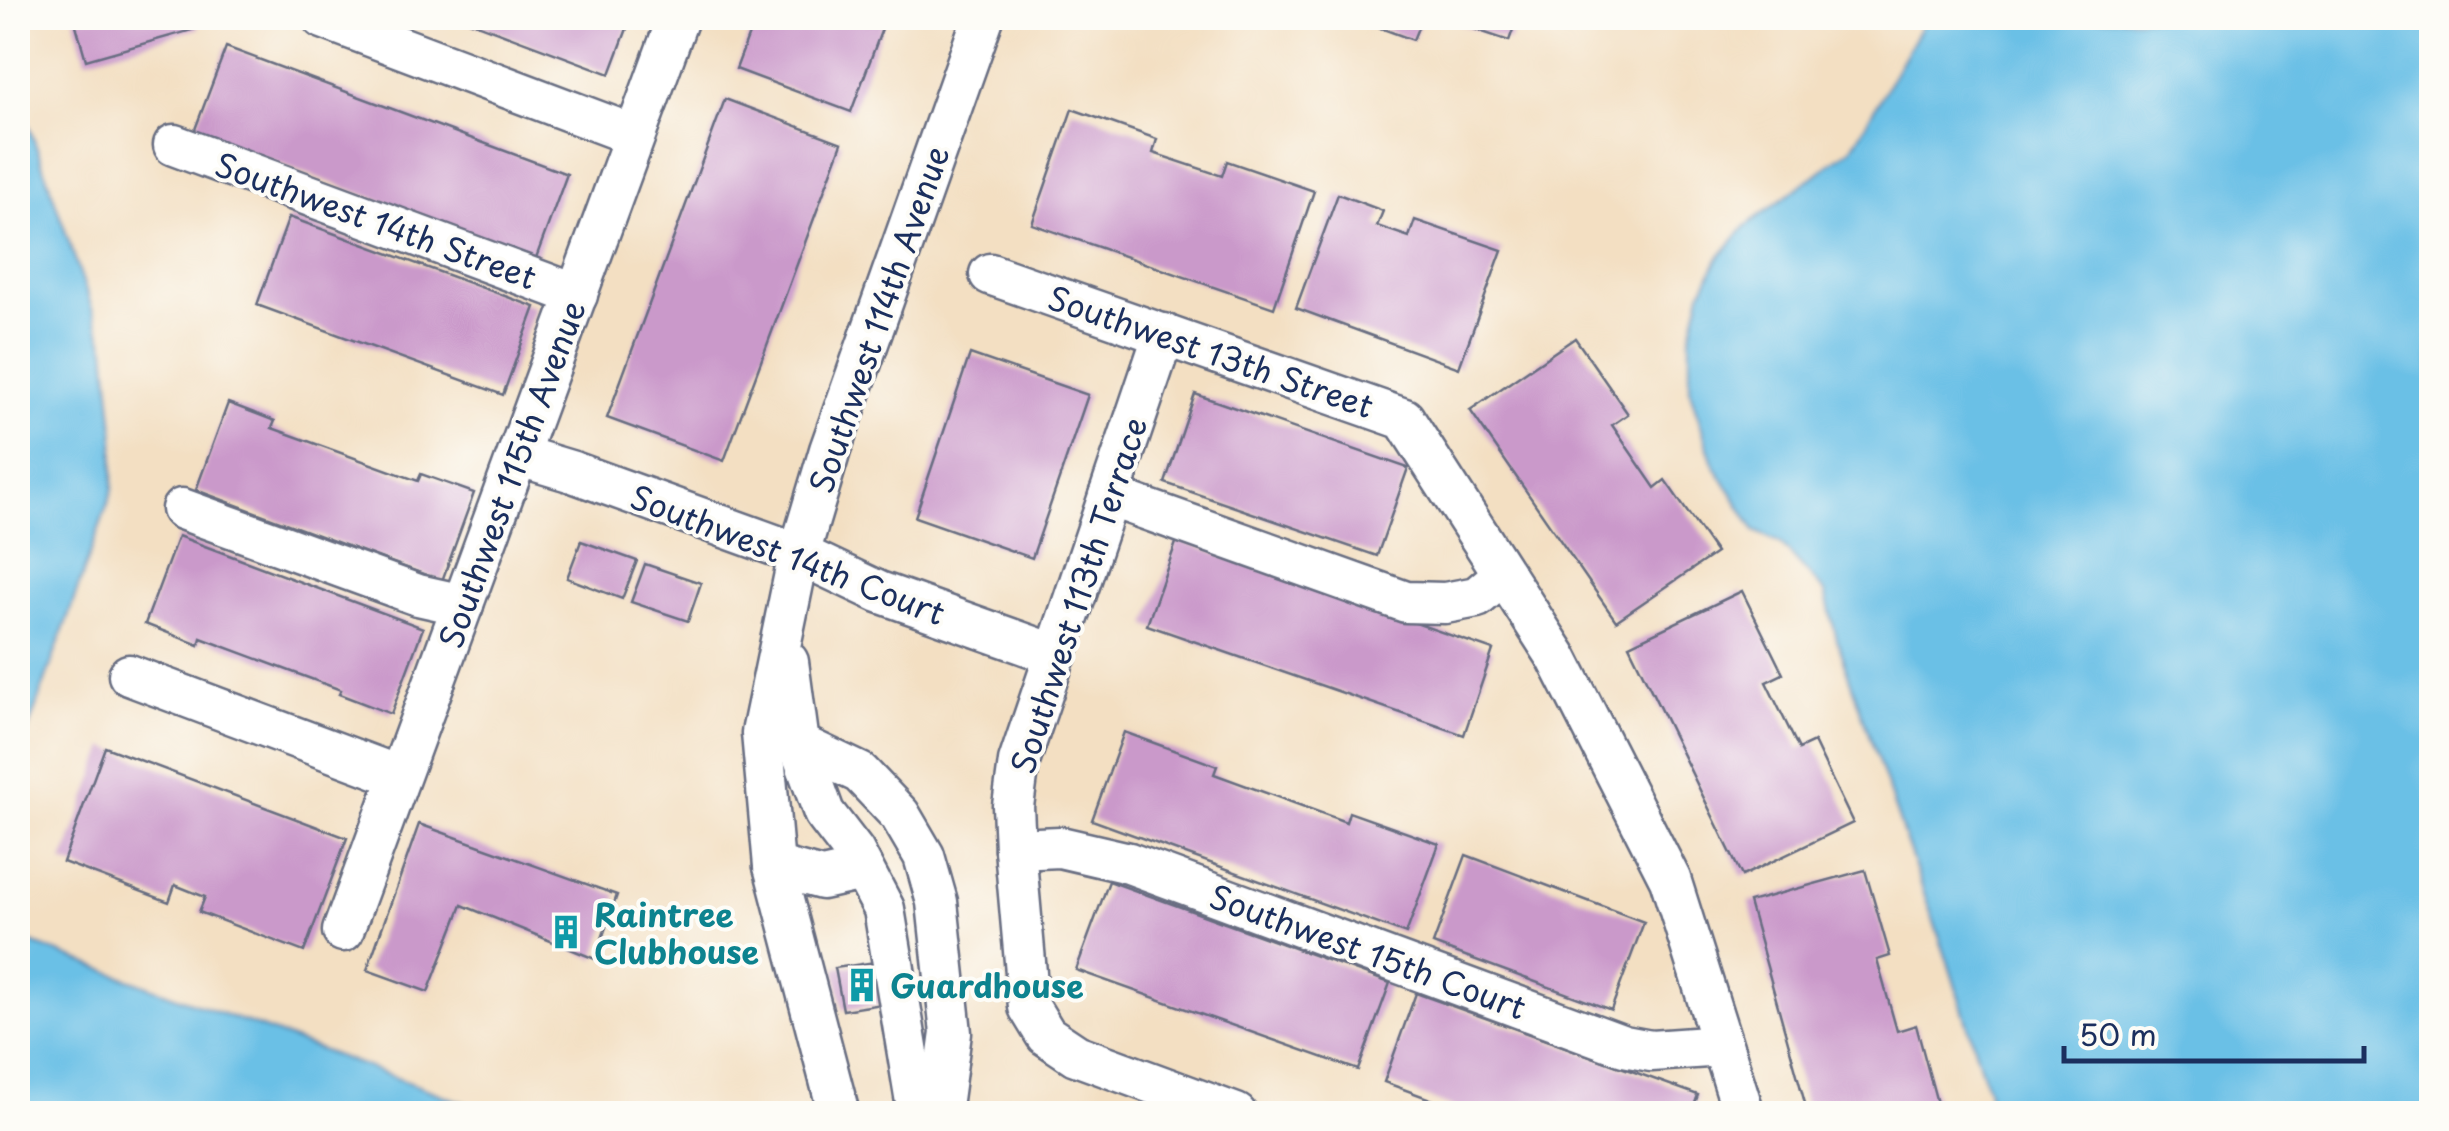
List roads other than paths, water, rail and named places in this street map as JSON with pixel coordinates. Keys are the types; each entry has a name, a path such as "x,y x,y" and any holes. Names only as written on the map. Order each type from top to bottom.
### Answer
{"street":[{"path":"323,18 633,135"},
{"name":"Southwest 115th Avenue","path":"343,930 678,18"},
{"name":"Southwest 114th Avenue","path":"839,1114 774,866 762,734 799,554 830,450 984,18"},
{"name":"Southwest 14th Street","path":"174,146 577,295"},
{"name":"Southwest 13th Street","path":"990,274 1404,419 1557,657 1670,878 1744,1114"},
{"name":"Southwest 113th Terrace","path":"1164,334 1019,762 1013,806 1014,849 1029,1007 1046,1035 1076,1054 1236,1114"},
{"name":"Southwest 14th Court","path":"520,456 799,554 879,592 1056,655"},
{"path":"1109,496 1406,602 1445,603 1477,597 1503,575"},
{"path":"182,509 418,596 463,605"},
{"path":"783,623 799,744 824,813 854,852 884,909 918,1114"},
{"path":"129,675 398,776"},
{"path":"799,744 860,773 900,815 924,856 937,902 951,1033 940,1114"},
{"name":"Southwest 15th Court","path":"1014,849 1060,848 1130,863 1624,1046 1651,1051 1722,1046"},
{"path":"774,866 822,879 863,870"}],"water":[{"path":"1926,18 2431,18 2431,1113 1988,1113 1988,1091 1948,962 1840,651 1825,592 1780,543 1755,531 1713,463 1690,391 1690,338 1701,293 1718,259 1746,226 1852,148"},
{"path":"18,94 106,349 114,430 113,489 18,758"},
{"path":"18,938 491,1113 32,1114 18,1108"}],"place":[{"name":"Raintree Clubhouse","path":"566,932"},
{"name":"Guardhouse","path":"862,985"}]}
